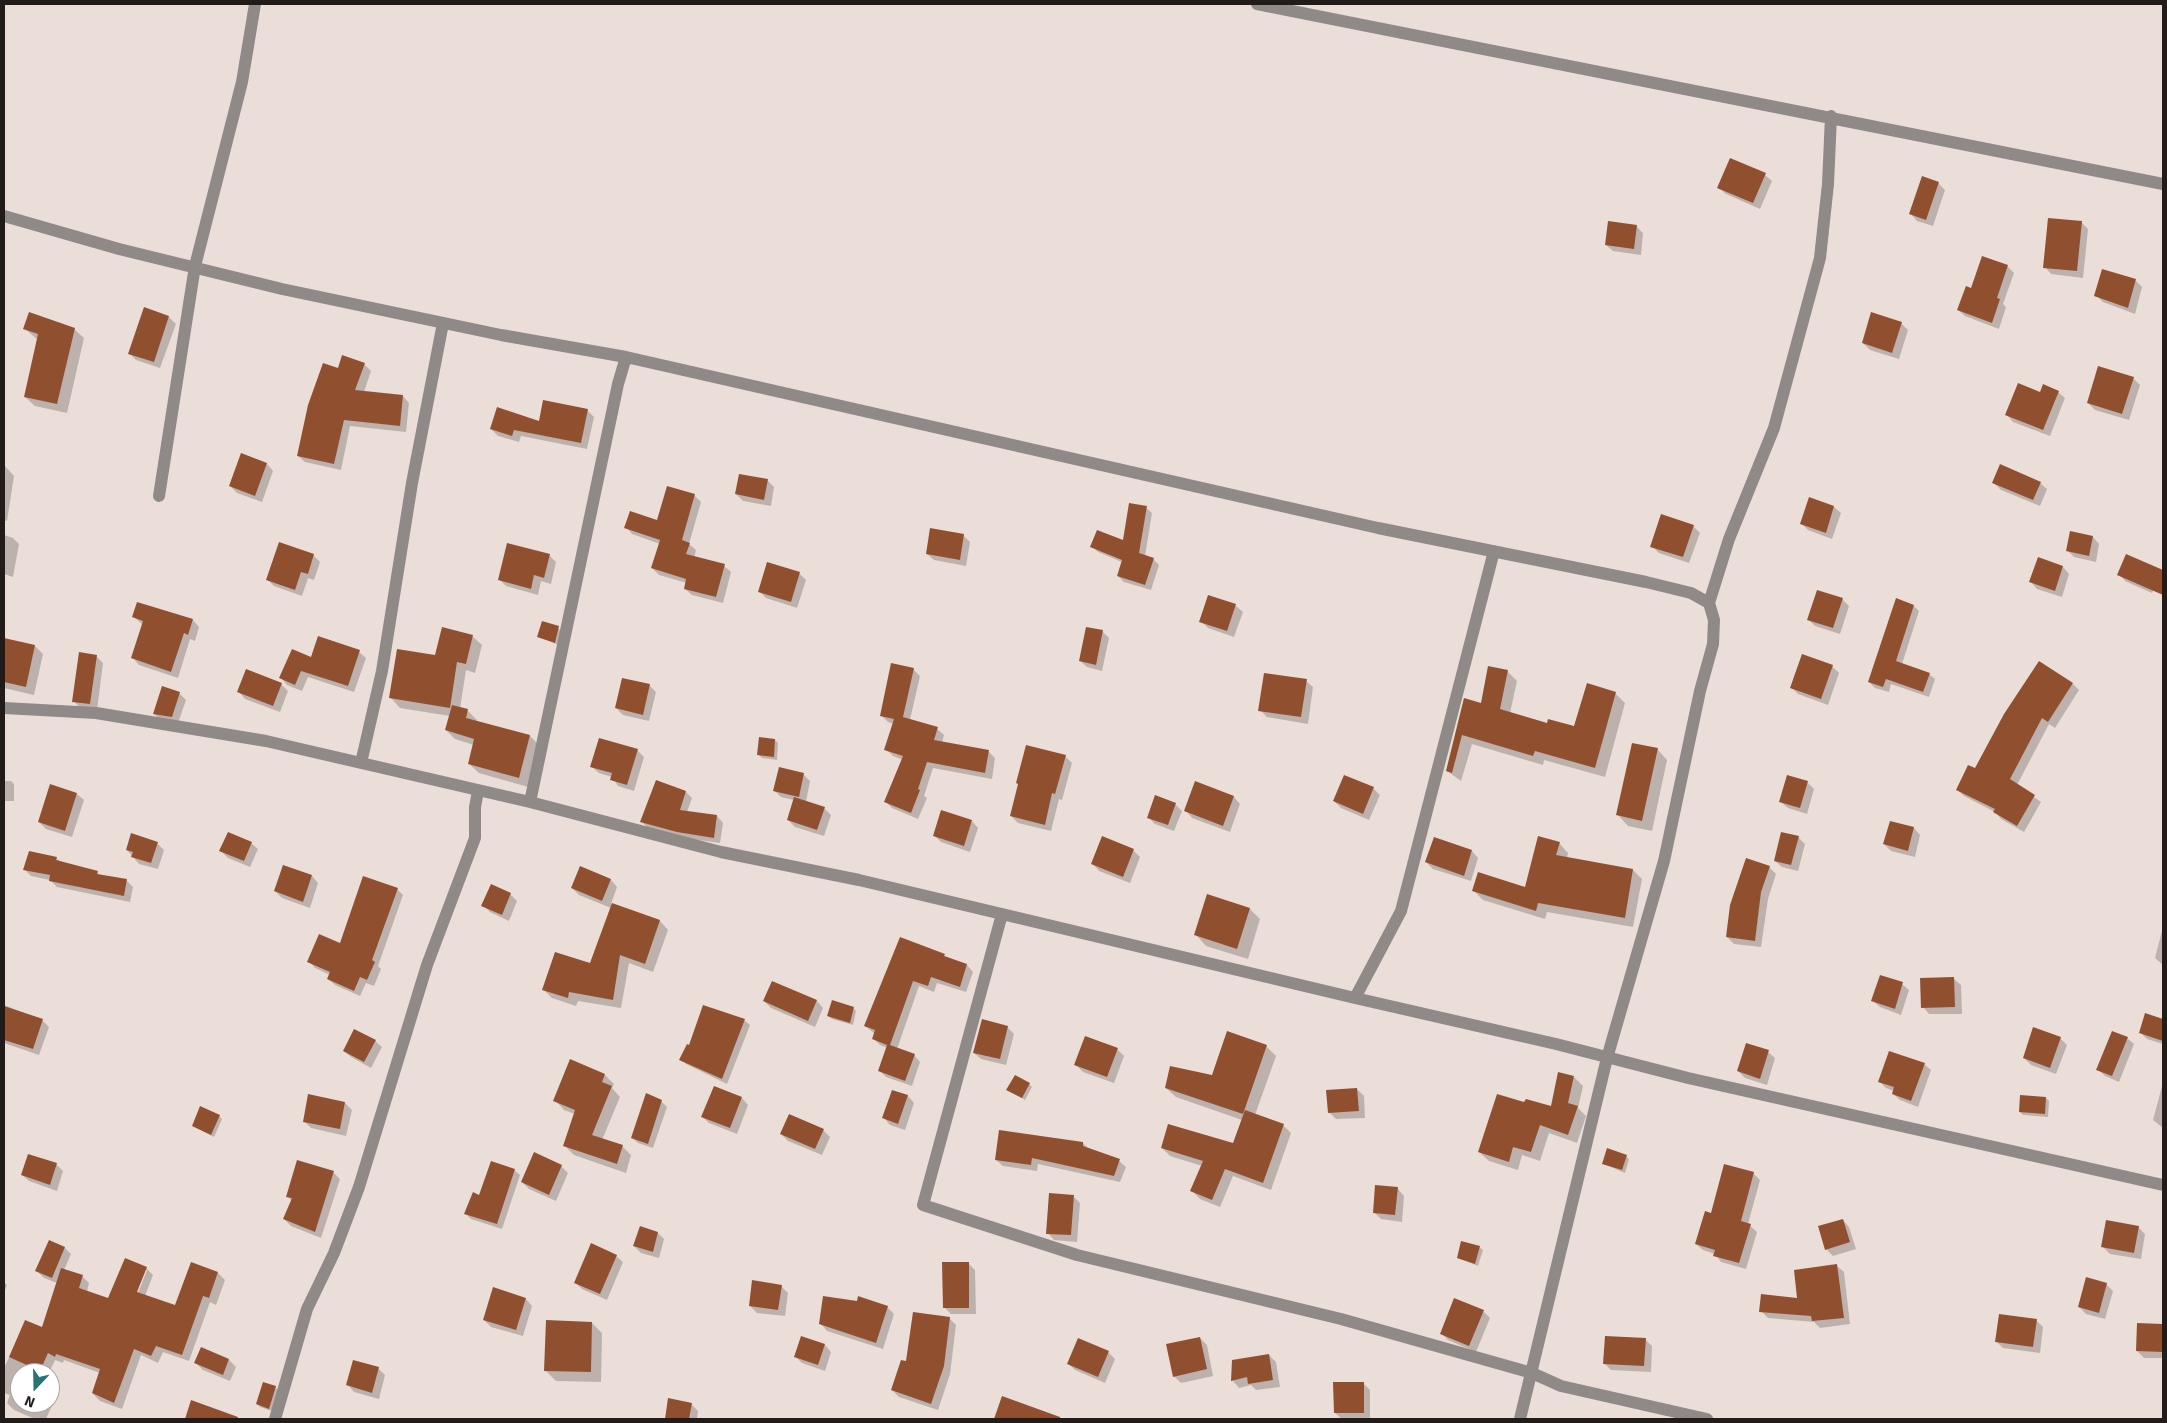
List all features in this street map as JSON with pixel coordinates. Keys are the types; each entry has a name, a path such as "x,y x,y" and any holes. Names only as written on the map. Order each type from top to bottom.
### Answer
{"street":[{"path":"159,496 195,266 242,82 256,4"},
{"path":"1257,4 1831,116 2163,184"},
{"path":"1520,1419 1607,1058 1664,861 1700,691 1713,644 1714,620 1709,603 1729,539 1774,428 1820,258 1828,184 1831,116"},
{"path":"4,216 119,249 195,266 282,289 501,336 626,357 1378,528 1646,582 1691,593 1709,603"},
{"path":"361,764 382,671 412,483 443,323"},
{"path":"530,802 618,384 626,357"},
{"path":"1355,998 1400,911 1494,551"},
{"path":"4,708 96,713 266,741 530,802 721,852 859,880 1556,1044 1607,1058 2163,1185"},
{"path":"275,1419 307,1309 334,1254 359,1187 427,965 475,838 475,806 478,791"},
{"path":"1002,914 923,1205 1077,1255 1350,1321 1532,1373 1560,1386 1707,1419"}],"building":[{"path":"1730,158 1766,173 1753,203 1717,188"},
{"path":"1922,176 1939,182 1926,220 1909,214"},
{"path":"2048,218 2082,221 2077,271 2043,268"},
{"path":"1608,221 1637,225 1634,249 1605,245"},
{"path":"1982,256 2008,265 1997,298 2000,299 1992,323 1957,310 1966,286 1971,288"},
{"path":"2102,269 2136,279 2128,308 2094,296"},
{"path":"144,307 169,316 154,362 128,354"},
{"path":"29,312 75,328 57,404 24,397 38,334 23,329"},
{"path":"1871,312 1902,322 1892,353 1862,343"},
{"path":"342,355 365,363 355,390 403,395 400,426 344,420 334,464 297,456 308,405 323,363 338,368"},
{"path":"2098,366 2134,377 2122,414 2087,403"},
{"path":"2018,383 2040,392 2043,384 2059,391 2043,430 2005,415"},
{"path":"543,400 588,409 581,443 514,430 512,436 490,429 497,407 539,421"},
{"path":"241,453 267,463 255,496 229,486"},
{"path":"2000,464 2041,482 2033,500 1992,483"},
{"path":"739,474 768,479 764,500 735,494"},
{"path":"667,486 695,494 682,540 690,543 686,554 725,564 716,597 684,589 686,579 651,568 660,540 624,528 630,511 657,520"},
{"path":"1809,497 1834,506 1826,533 1800,524"},
{"path":"1129,503 1147,506 1139,553 1154,558 1145,585 1117,576 1122,560 1090,547 1097,530 1123,540"},
{"path":"1661,514 1694,525 1683,557 1650,547"},
{"path":"930,528 964,534 960,560 926,554"},
{"path":"2070,531 2093,536 2089,556 2066,551"},
{"path":"279,542 314,554 308,574 301,572 295,590 266,580"},
{"path":"507,543 550,554 544,578 534,575 531,589 498,580"},
{"path":"2126,554 2163,570 2163,595 2117,575"},
{"path":"2038,557 2063,566 2055,591 2029,582"},
{"path":"767,562 800,572 791,602 758,592"},
{"path":"1817,590 1843,598 1833,628 1807,620"},
{"path":"1208,595 1236,604 1227,631 1199,622"},
{"path":"1896,598 1914,605 1896,661 1930,673 1923,692 1886,679 1883,687 1868,682"},
{"path":"137,602 193,619 188,635 184,633 171,672 131,658 143,621 132,617"},
{"path":"542,621 559,626 555,643 537,637"},
{"path":"442,627 473,635 466,664 457,662 450,708 389,698 397,649 435,655"},
{"path":"1086,627 1103,630 1096,665 1079,661"},
{"path":"318,636 360,650 348,686 301,671 295,685 279,678 292,649 311,657"},
{"path":"4,638 35,645 26,687 4,682"},
{"path":"79,652 97,655 90,704 72,702"},
{"path":"1802,654 1833,665 1821,699 1790,688"},
{"path":"2039,661 2073,683 2048,722 2042,718 2010,779 2035,795 2017,826 1993,812 1995,809 1956,790 1968,765 1975,768 2004,714"},
{"path":"891,663 914,668 903,717 938,727 934,740 989,750 985,773 927,762 918,789 920,790 911,813 884,802 903,756 884,750 894,719 880,716"},
{"path":"1488,666 1508,670 1500,709 1547,723 1548,719 1574,726 1587,683 1616,692 1595,768 1535,751 1533,756 1462,735 1452,773 1446,771 1464,698 1481,703"},
{"path":"246,669 282,683 273,706 237,692"},
{"path":"1264,673 1307,679 1301,717 1258,711"},
{"path":"622,678 650,684 643,715 615,708"},
{"path":"162,686 180,692 172,717 153,714"},
{"path":"452,705 468,709 466,718 530,735 519,778 468,764 474,739 445,730"},
{"path":"759,737 775,739 774,757 757,755"},
{"path":"599,738 638,749 627,785 610,780 612,773 590,767"},
{"path":"1632,743 1658,748 1642,821 1616,815"},
{"path":"1026,745 1066,755 1055,794 1052,793 1045,825 1010,816"},
{"path":"779,767 804,773 799,797 773,791"},
{"path":"1344,775 1374,787 1363,814 1333,801"},
{"path":"1787,775 1808,781 1800,808 1779,802"},
{"path":"656,780 686,791 680,810 717,815 714,838 677,832 640,822"},
{"path":"1195,781 1234,796 1223,826 1184,811"},
{"path":"50,784 77,793 65,831 38,822"},
{"path":"1155,795 1176,803 1168,825 1147,818"},
{"path":"794,797 825,807 817,830 787,820"},
{"path":"941,810 972,820 964,846 933,836"},
{"path":"1890,821 1914,827 1908,851 1883,844"},
{"path":"228,832 252,842 244,861 219,851"},
{"path":"1781,832 1799,836 1791,865 1774,861"},
{"path":"131,833 158,842 151,863 131,857 133,852 126,850"},
{"path":"1102,836 1134,849 1123,877 1091,864"},
{"path":"1538,836 1560,842 1556,855 1633,869 1625,918 1538,903 1536,911 1472,891 1478,872 1525,887"},
{"path":"1434,837 1472,850 1464,876 1425,862"},
{"path":"29,851 57,857 56,860 98,871 97,874 127,879 124,896 49,881 50,875 23,870"},
{"path":"1746,858 1770,866 1761,892 1755,941 1726,937 1730,905"},
{"path":"283,865 312,875 303,902 274,891"},
{"path":"580,866 611,879 602,901 571,888"},
{"path":"363,876 398,888 372,960 375,962 367,980 360,977 354,991 327,979 330,972 307,962 319,934 340,943"},
{"path":"491,884 511,893 502,915 481,906"},
{"path":"1207,894 1250,908 1237,949 1194,935"},
{"path":"612,903 660,920 645,964 620,955 613,1000 569,992 568,998 542,990 555,952 590,963"},
{"path":"900,937 967,964 960,987 931,977 928,986 913,981 890,1045 915,1054 905,1081 878,1071 887,1045 872,1039 875,1030 864,1026"},
{"path":"1880,975 1903,982 1895,1009 1871,1001"},
{"path":"1954,977 1955,1007 1921,1008 1920,978"},
{"path":"772,981 817,1000 808,1021 763,1001"},
{"path":"832,1000 854,1007 850,1023 827,1016"},
{"path":"703,1005 745,1019 722,1079 679,1060 687,1044 689,1045"},
{"path":"4,1006 43,1019 33,1049 4,1040"},
{"path":"2145,1013 2163,1019 2163,1041 2139,1033"},
{"path":"982,1019 1008,1026 1000,1059 973,1053"},
{"path":"2033,1027 2061,1037 2050,1068 2023,1058"},
{"path":"354,1029 376,1040 364,1062 343,1051"},
{"path":"1227,1031 1267,1045 1243,1114 1165,1088 1170,1066 1212,1075"},
{"path":"2112,1031 2128,1037 2112,1076 2096,1070"},
{"path":"1085,1036 1118,1048 1107,1077 1074,1065"},
{"path":"1746,1043 1769,1050 1760,1079 1737,1071"},
{"path":"1889,1051 1925,1063 1911,1101 1892,1094 1894,1087 1878,1082"},
{"path":"570,1059 605,1074 602,1082 612,1086 592,1135 623,1145 617,1164 563,1146 575,1110 553,1101"},
{"path":"1558,1072 1574,1076 1568,1103 1578,1106 1568,1135 1540,1125 1531,1152 1513,1147 1509,1162 1478,1152 1497,1094 1524,1102 1526,1099 1551,1106"},
{"path":"1015,1075 1030,1083 1022,1098 1006,1090"},
{"path":"714,1086 742,1097 730,1128 701,1117"},
{"path":"1357,1088 1359,1111 1328,1113 1326,1090"},
{"path":"892,1090 908,1095 898,1124 882,1118"},
{"path":"646,1093 662,1100 648,1144 631,1138"},
{"path":"308,1094 345,1102 340,1129 303,1122"},
{"path":"2020,1095 2046,1097 2045,1114 2019,1112"},
{"path":"200,1106 220,1115 211,1135 192,1126"},
{"path":"1245,1110 1284,1124 1263,1183 1225,1169 1212,1200 1190,1191 1203,1161 1161,1148 1168,1124 1233,1143"},
{"path":"789,1114 824,1129 815,1149 780,1134"},
{"path":"999,1130 1083,1142 1083,1146 1120,1159 1114,1176 1032,1158 1031,1165 995,1160"},
{"path":"1607,1148 1627,1155 1622,1170 1602,1164"},
{"path":"534,1152 562,1165 549,1195 521,1182"},
{"path":"28,1154 57,1163 50,1185 21,1175"},
{"path":"297,1160 334,1171 315,1232 283,1219 292,1198 286,1197"},
{"path":"491,1161 515,1169 497,1224 464,1214 473,1192 479,1195"},
{"path":"1724,1164 1754,1172 1741,1221 1751,1224 1739,1263 1713,1256 1715,1250 1695,1244 1705,1211 1711,1213"},
{"path":"1375,1185 1398,1187 1395,1215 1373,1213"},
{"path":"1049,1193 1074,1195 1071,1235 1046,1234"},
{"path":"1843,1219 1850,1242 1825,1250 1818,1226"},
{"path":"2106,1220 2139,1226 2134,1253 2101,1247"},
{"path":"640,1226 658,1232 653,1252 633,1246"},
{"path":"49,1240 65,1247 52,1278 35,1271"},
{"path":"1461,1241 1480,1246 1475,1264 1457,1258"},
{"path":"591,1243 617,1255 600,1294 574,1283"},
{"path":"125,1258 147,1267 137,1292 175,1305 191,1262 218,1272 209,1298 203,1296 182,1355 156,1346 151,1356 134,1349 114,1403 92,1393 100,1369 56,1354 55,1357 48,1353 44,1363 22,1363 9,1357 25,1320 42,1327 61,1268 83,1275 79,1288 108,1298"},
{"path":"942,1262 969,1262 969,1308 943,1308"},
{"path":"1837,1264 1844,1318 1812,1321 1811,1316 1759,1312 1761,1294 1797,1298 1794,1270"},
{"path":"2086,1277 2107,1283 2099,1313 2078,1307"},
{"path":"752,1280 782,1285 778,1310 749,1306"},
{"path":"493,1287 526,1298 516,1330 483,1320"},
{"path":"823,1296 857,1301 858,1296 888,1306 876,1343 819,1324"},
{"path":"1454,1298 1484,1310 1469,1346 1440,1334"},
{"path":"913,1312 950,1317 944,1366 931,1404 891,1390 901,1360 906,1361"},
{"path":"1999,1314 2037,1319 2033,1347 1995,1342"},
{"path":"546,1320 592,1322 591,1372 544,1371"},
{"path":"2137,1323 2163,1324 2163,1352 2136,1351"},
{"path":"801,1336 825,1344 818,1365 794,1357"},
{"path":"1605,1336 1646,1338 1644,1366 1603,1364"},
{"path":"1200,1337 1207,1369 1173,1377 1166,1344"},
{"path":"1078,1338 1109,1351 1098,1377 1067,1364"},
{"path":"201,1347 229,1359 223,1375 194,1363"},
{"path":"1269,1354 1273,1380 1248,1384 1247,1377 1231,1381 1232,1360"},
{"path":"353,1360 379,1367 372,1393 346,1385"},
{"path":"263,1382 276,1386 269,1409 256,1404"},
{"path":"1333,1382 1364,1382 1364,1413 1334,1413"},
{"path":"1002,1396 1060,1417 1060,1419 994,1419"},
{"path":"668,1398 692,1403 689,1419 665,1419"},
{"path":"191,1400 238,1417 237,1419 185,1419"}]}
